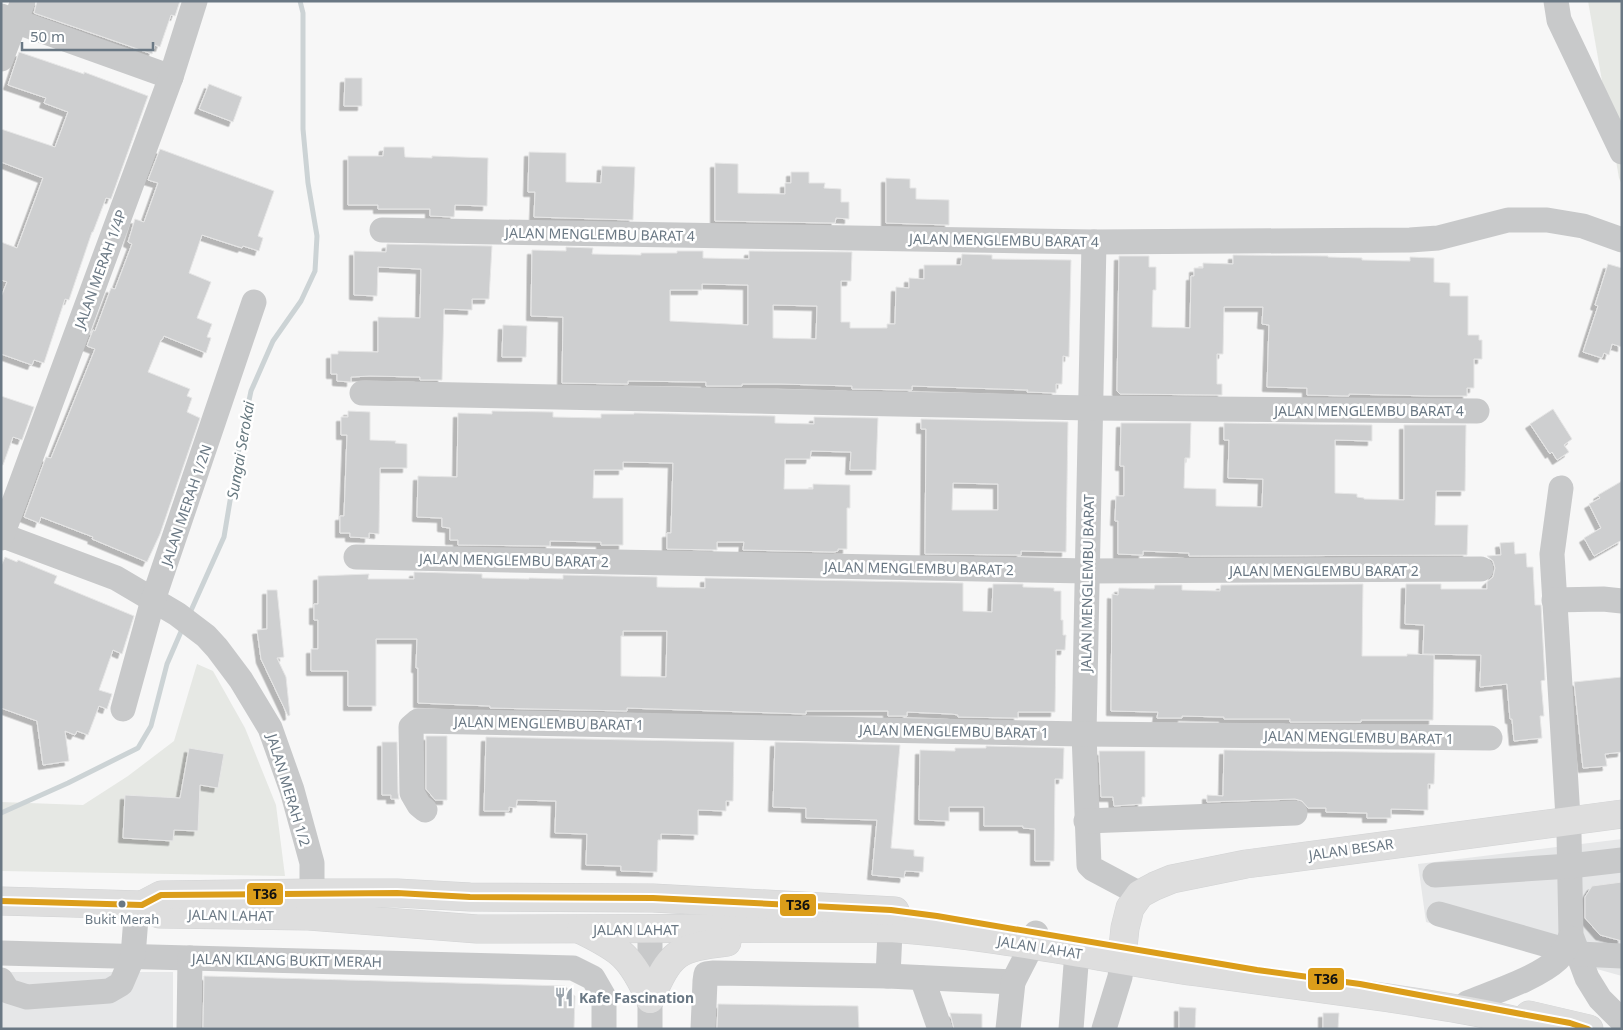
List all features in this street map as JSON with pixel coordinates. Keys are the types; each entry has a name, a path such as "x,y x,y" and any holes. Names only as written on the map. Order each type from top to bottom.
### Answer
{"main road":[{"name":"JALAN BESAR","path":"1140,894 1172,879 1246,864 1622,814"},
{"path":"312,893 321,903 332,906 416,915 477,929"},
{"name":"JALAN LAHAT","path":"146,908 161,895 398,893 470,897 654,898 845,908 932,931 1034,939 1122,956"},
{"path":"1122,956 1125,928 1130,908 1140,894"},
{"path":"470,897 534,911 629,912 639,917 650,929 661,919 673,913 690,911 845,908"},
{"name":"JALAN LAHAT","path":"1,901 309,916 477,929 650,929 890,919"},
{"path":"650,999 662,972 674,956 695,946 728,942 828,939 890,919"},
{"path":"578,929 608,943 628,958 639,974 650,999"},
{"name":"JALAN LAHAT","path":"1034,939 1077,952 1122,956"},
{"path":"1122,956 1257,970 1360,984 1570,1023 1588,1029"},
{"path":"1122,956 1196,972 1459,1008 1548,1029"}],"street":[{"name":"JALAN MERAH 1/4P","path":"2,536 171,77 195,1"},
{"path":"1556,1 1560,20 1622,152"},
{"path":"1,59 13,13 171,77"},
{"name":"JALAN MENGLEMBU BARAT 4","path":"382,230 1094,242 1410,240 1438,238 1508,220 1547,220 1583,226 1622,240"},
{"name":"JALAN MENGLEMBU BARAT","path":"1094,242 1084,734 1089,865 1140,894"},
{"name":"JALAN MERAH 1/2N","path":"123,709 154,600 254,302"},
{"name":"JALAN MENGLEMBU BARAT 4","path":"362,393 1090,408 1477,411"},
{"path":"1560,488 1552,554 1570,866 1571,946 1600,999 1622,1021"},
{"name":"JALAN MERAH 1/2","path":"2,536 116,578 177,614 206,636 241,680 270,728 292,790 312,863 312,893"},
{"name":"JALAN MENGLEMBU BARAT 2","path":"356,557 1088,571 1481,570"},
{"path":"1554,600 1622,600"},
{"name":"JALAN MENGLEMBU BARAT 1","path":"425,810 419,805 412,793 411,728 418,721 1084,734 1490,738"},
{"path":"1086,821 1295,813"},
{"path":"1435,875 1570,866 1622,860"},
{"path":"1,980 8,990 27,997 109,991 121,984 133,956 146,908"},
{"path":"1439,914 1571,946 1622,956"},
{"path":"888,976 890,919"},
{"path":"650,929 650,1029"},
{"path":"1008,1029 1013,982 1034,939"},
{"path":"1468,1003 1538,973 1558,959 1571,946"},
{"path":"1074,1027 1077,952"},
{"name":"JALAN KILANG BUKIT MERAH","path":"1,953 572,968 593,978 604,997 604,1029"},
{"path":"1104,1029 1120,977 1122,956"},
{"path":"189,1029 190,958"},
{"path":"703,1029 704,981 706,974 714,972 888,976 1013,982"},
{"path":"922,978 940,1029"}],"shaded area":[{"path":"1588,1 1622,1 1622,185 1619,178"},
{"path":"197,664 213,671 245,728 276,805 285,876 1,871 1,802 83,805 128,776 174,741"},
{"path":"1622,839 1622,976 1426,922 1418,864"},
{"path":"1,972 173,972 173,1029 1,1029"}],"building":[{"path":"37,1 180,1 175,16 171,15 160,47 155,45 152,54 34,13"},
{"path":"19,52 84,74 84,72 148,96 111,199 106,198 92,232 69,300 65,299 44,363 34,360 32,365 1,354 1,297 7,282 1,280 1,242 17,248 43,178 1,162 1,129 55,147 68,112 44,103 46,98 8,85"},
{"path":"345,78 362,78 362,106 344,106"},
{"path":"209,84 242,97 233,122 199,109"},
{"path":"384,147 404,147 405,157 488,158 487,206 455,205 454,217 430,216 430,209 378,209 378,205 348,205 348,156 383,156"},
{"path":"160,149 274,191 258,236 263,238 259,251 243,246 242,248 202,235 189,273 211,282 197,318 212,324 207,337 211,338 206,353 164,336 148,372 190,389 187,396 192,398 187,412 200,418 160,534 147,562 92,539 93,537 41,517 39,523 24,517 46,457 51,458 95,349 87,346 93,330 95,331 111,288 115,289 132,244 128,242 135,219 144,222 158,183 148,180"},
{"path":"529,152 566,153 566,182 601,183 602,166 635,167 633,220 534,217 535,192 528,192"},
{"path":"715,163 738,164 738,193 785,194 785,183 791,183 791,172 809,172 809,183 825,183 824,188 841,189 841,202 849,202 849,219 836,218 835,223 715,221"},
{"path":"886,178 910,179 910,188 916,188 916,199 949,200 949,225 886,223"},
{"path":"387,244 492,246 489,299 472,299 472,310 444,309 442,380 420,380 420,377 370,376 351,377 351,382 337,381 337,374 331,374 331,354 338,354 338,351 378,352 378,317 420,318 421,269 378,267 377,296 354,295 354,251 386,252"},
{"path":"566,247 593,248 592,254 641,255 641,253 703,251 703,258 749,259 749,251 852,252 851,281 841,281 841,322 850,322 850,328 887,328 887,324 895,324 896,287 909,288 909,278 924,279 924,265 961,265 962,254 992,255 992,259 1071,260 1069,357 1063,356 1062,384 1056,384 1056,393 1027,392 1028,390 912,386 912,390 852,389 852,386 782,384 706,386 706,382 628,381 628,384 562,383 563,317 531,316 532,250 566,251","holes":["702,284 748,285 748,325 670,321 670,290 702,290","773,305 817,306 816,339 773,338"]},
{"path":"1233,255 1328,256 1362,258 1362,260 1410,261 1410,257 1434,258 1434,282 1450,283 1450,296 1468,296 1468,335 1479,335 1479,340 1482,340 1482,359 1474,359 1474,388 1467,388 1467,396 1349,394 1349,396 1307,395 1307,388 1267,387 1269,325 1262,324 1263,307 1224,307 1223,354 1217,354 1217,384 1222,384 1222,395 1120,394 1117,391 1119,256 1149,256 1149,267 1156,267 1156,290 1153,290 1152,327 1190,328 1191,276 1194,276 1194,268 1203,268 1203,263 1233,264"},
{"path":"1608,264 1622,268 1622,347 1612,344 1609,355 1604,353 1602,358 1583,352 1598,306 1595,305"},
{"path":"503,325 527,326 526,357 502,357"},
{"path":"1,396 34,407 22,440 13,437 3,465 1,465"},
{"path":"1553,409 1572,439 1564,445 1569,452 1557,460 1552,452 1550,454 1530,424"},
{"path":"348,411 370,412 370,440 396,441 395,443 407,444 407,468 380,468 379,534 369,533 369,538 350,537 350,533 340,533 340,516 344,516 347,435 341,435 341,417 348,417"},
{"path":"492,411 553,412 553,417 601,418 601,414 634,413 775,416 775,423 814,424 814,417 878,418 876,470 850,470 851,452 811,451 810,459 785,459 784,489 813,489 813,484 850,485 850,508 847,508 847,549 838,549 838,551 834,552 743,550 744,542 717,542 717,550 667,549 667,533 671,533 673,463 623,462 623,470 594,470 593,498 623,498 623,545 601,545 601,542 550,541 550,546 458,545 458,540 450,540 450,528 442,527 442,518 417,517 418,476 457,477 458,413 492,414"},
{"path":"921,419 1068,422 1066,552 1021,551 1021,555 925,554 926,429 921,429","holes":["953,483 998,484 998,510 952,510"]},
{"path":"1121,423 1191,423 1190,458 1185,458 1184,488 1216,489 1216,506 1262,507 1263,479 1228,478 1229,440 1224,440 1224,423 1372,425 1372,441 1335,440 1335,493 1357,494 1357,497 1364,499 1404,500 1404,425 1466,425 1465,491 1436,491 1435,525 1468,525 1467,555 1189,556 1189,553 1143,551 1143,555 1118,554 1118,521 1115,521 1116,496 1124,496 1124,466 1120,466"},
{"path":"1622,481 1622,540 1594,556 1584,538 1601,528 1589,504 1600,498 1598,495"},
{"path":"1514,542 1515,554 1526,553 1527,567 1533,567 1535,605 1541,605 1545,680 1541,681 1544,716 1540,716 1542,738 1514,741 1507,684 1480,687 1481,655 1423,654 1424,625 1405,624 1406,584 1441,584 1441,589 1487,589 1487,582 1493,577 1495,568 1493,561 1487,556 1501,555 1500,543"},
{"path":"5,557 17,562 18,560 57,576 54,583 134,616 122,654 113,650 99,690 112,694 107,709 99,706 88,735 77,731 75,735 65,731 69,761 43,765 37,721 1,708 1,566"},
{"path":"414,572 482,574 482,578 529,579 563,579 563,575 657,577 657,587 705,588 705,578 963,583 963,611 992,612 993,584 1023,584 1023,587 1054,588 1054,591 1061,591 1061,620 1063,620 1063,635 1066,635 1065,650 1056,650 1055,712 1018,712 1018,718 958,717 958,715 952,714 907,712 907,716 888,716 888,711 806,711 806,714 627,708 627,711 490,708 490,706 418,703 417,639 376,639 376,706 348,706 348,671 311,671 311,649 318,649 318,620 314,620 314,604 318,604 318,576 369,574 368,579 414,579","holes":["623,631 667,631 666,677 621,676 621,636 623,636"]},
{"path":"1363,584 1362,656 1434,655 1433,720 1290,722 1290,719 1224,719 1224,717 1182,716 1182,718 1157,718 1158,712 1111,711 1112,594 1118,595 1119,588 1154,589 1155,585 1182,585 1182,590 1220,591 1221,585"},
{"path":"267,590 277,590 284,657 277,658 286,677 290,715 288,716 261,659 257,630 267,629"},
{"path":"1622,677 1622,752 1605,754 1607,766 1583,768 1574,682"},
{"path":"426,736 447,736 447,800 435,800 426,789"},
{"path":"486,737 734,742 733,801 726,801 726,811 698,810 698,835 661,834 661,840 658,840 657,872 621,871 621,866 586,865 587,834 555,833 556,801 517,800 516,808 509,807 509,811 484,811"},
{"path":"382,742 397,742 399,799 391,799 391,795 382,795"},
{"path":"775,742 900,745 891,848 914,850 914,856 924,857 923,872 905,871 904,878 872,875 877,820 806,818 806,808 773,807"},
{"path":"986,746 1064,748 1063,779 1055,779 1054,861 1035,861 1035,829 1023,828 1023,826 984,826 984,807 949,807 949,821 919,820 920,750 955,751 955,748 986,748"},
{"path":"189,748 224,754 218,788 200,785 198,831 174,830 173,841 123,838 125,795 180,798"},
{"path":"1224,750 1435,753 1434,784 1428,784 1428,810 1391,809 1391,818 1367,818 1367,813 1326,812 1326,808 1308,808 1302,801 1295,799 1207,802 1207,795 1223,796"},
{"path":"1099,751 1145,751 1145,797 1142,797 1142,804 1114,806 1113,797 1101,797"},
{"path":"1622,882 1622,941 1600,935 1585,918 1585,897 1592,886"},
{"path":"204,976 565,986 575,996 574,1029 203,1028"},
{"path":"718,1004 858,1006 859,1029 717,1029"},
{"path":"1179,1007 1196,1008 1195,1029 1179,1029"},
{"path":"950,1013 982,1014 982,1029 954,1029"},
{"path":"1323,1013 1339,1013 1338,1029 1323,1029"}],"waterway":[{"name":"Sungai Serokai","path":"189,615 224,537 238,453 251,391 273,341 301,301 315,271 317,236 308,183 303,129 303,13 300,1"},
{"name":"Sungai Serokai","path":"1,813 68,783 138,748 151,726 167,664 183,627"}],"transit line":[{"name":"T36","path":"1,901 142,905 161,895 397,893 470,897 653,898 891,910 937,916 1257,970 1360,984 1570,1023 1588,1029"}],"place":[{"name":"Bukit Merah","path":"122,904"},
{"name":"Kafe Fascination","path":"564,997"}]}
